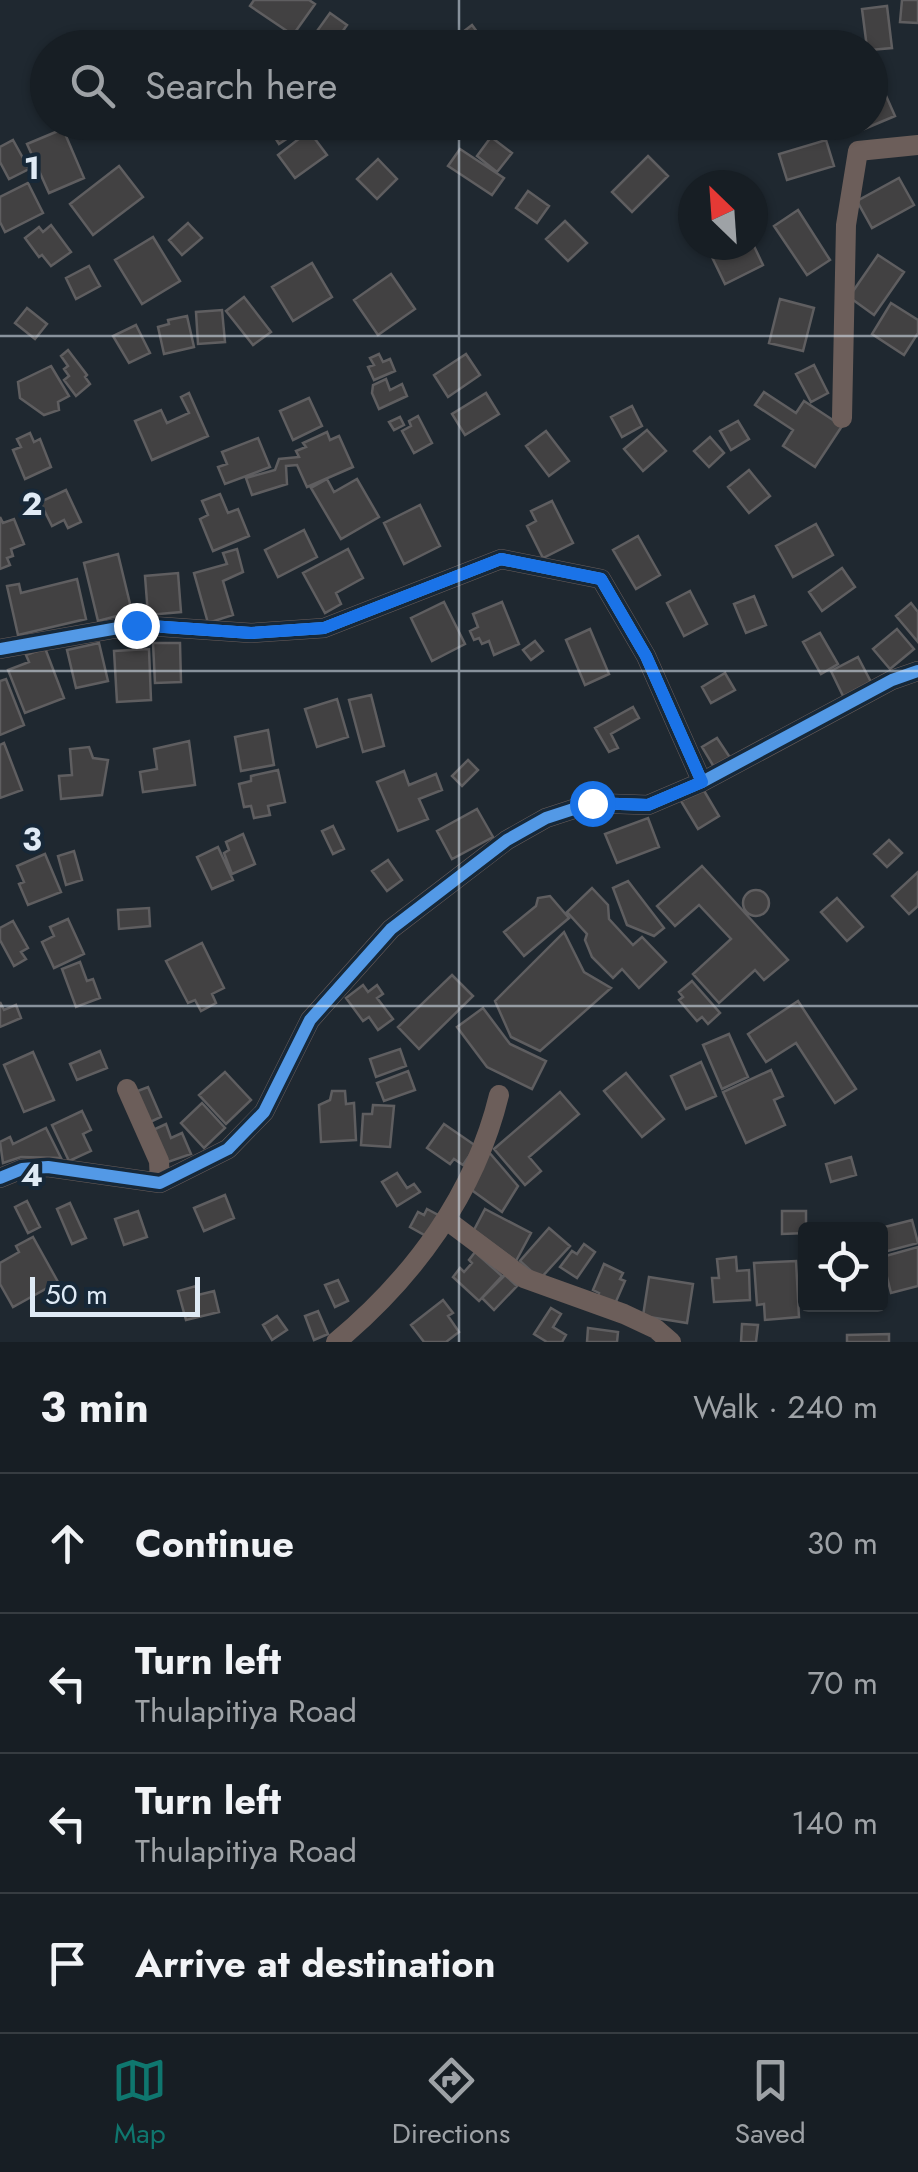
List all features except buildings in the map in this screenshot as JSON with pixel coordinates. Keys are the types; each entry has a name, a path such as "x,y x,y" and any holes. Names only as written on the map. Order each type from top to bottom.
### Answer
{"street":[{"path":"842,418 846,225 858,152 918,145"},
{"path":"0,649 136,625 251,633 324,628 501,559 554,569 601,579 646,656 702,782"},
{"path":"0,1178 22,1169 48,1166 160,1183 228,1149 264,1112 310,1020 391,929 507,840 546,818 592,803 648,805 702,782 892,680 918,671"},
{"path":"127,1089 159,1161 160,1183"},
{"path":"336,1342 370,1314 448,1221 490,1135 500,1095"},
{"path":"448,1221 524,1278 624,1314 656,1328 671,1342"}],"cycle path":[{"path":"0,649 135,625 251,633 324,628 501,559 601,579 646,656 702,782"},
{"path":"0,1178 22,1169 48,1167 160,1183 228,1149 264,1112 310,1020 391,929 507,840 546,818 592,803 648,805 702,782 892,680 918,671"}],"route":[{"path":"136,625 251,633 324,628 501,559 601,579 646,656 702,782 648,805 592,803"}]}
